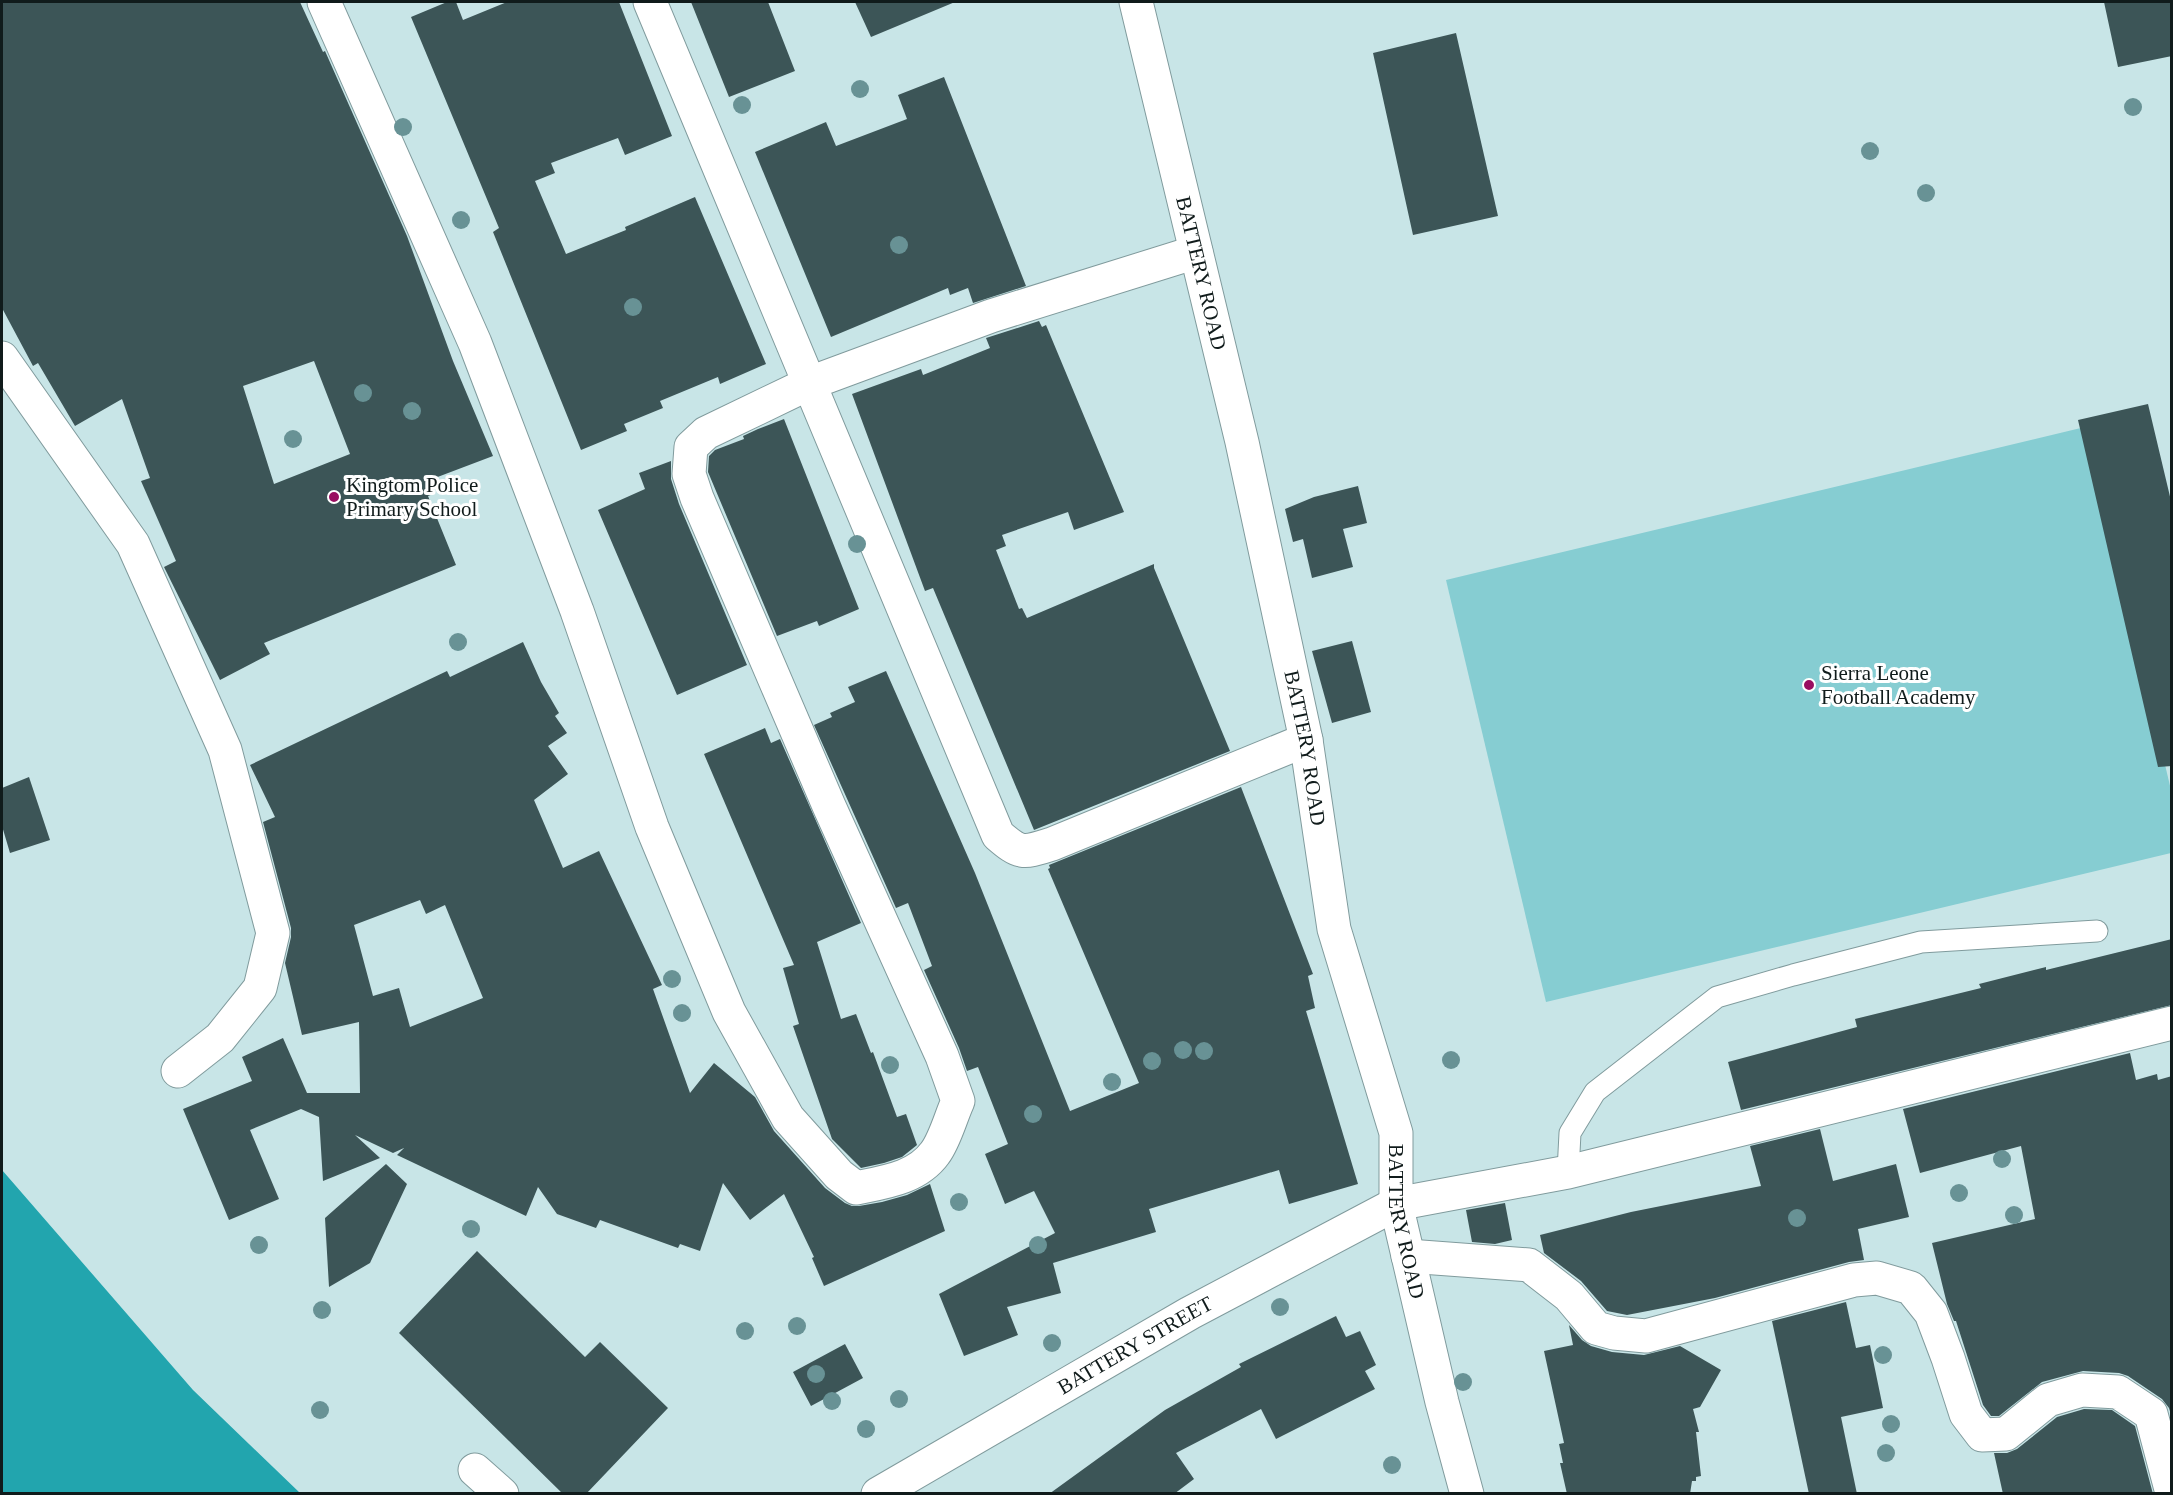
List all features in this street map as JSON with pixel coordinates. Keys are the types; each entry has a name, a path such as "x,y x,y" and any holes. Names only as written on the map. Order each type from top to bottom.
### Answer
{"street":[{"path":"324,2 475,343 577,611 652,827 729,1012 788,1118 839,1175 856,1188 917,1171 936,1152 958,1101 942,1056 830,806 697,498 689,474 691,447 706,433 810,383 991,316 1196,252"},
{"path":"650,2 998,835 1014,849 1030,851 1306,740"},
{"name":"BATTERY ROAD","path":"1136,2 1242,442 1306,740 1334,929 1396,1133 1396,1204 1442,1402 1467,1494"},
{"path":"2,358 133,544 225,750 273,933 260,988 220,1038 178,1071"},
{"name":"BATTERY STREET","path":"878,1494 1190,1313 1396,1204 1568,1172 2172,1023"},
{"path":"1408,1256 1529,1265 1569,1296 1596,1328 1614,1333 1646,1336 1854,1280 1877,1278 1911,1288 1931,1313 1966,1414 1982,1435 2006,1434 2048,1400 2082,1390 2118,1392 2151,1414 2172,1494"},
{"path":"475,1470 501,1494"}],"lane":[{"path":"1568,1172 1570,1133 1595,1092 1717,997 1921,942 2097,931"}],"shaded area":[{"name":"Sierra Leone Football Academy","path":"2085,427 2171,790 2171,853 1546,1002 1446,580"},
{"path":"2,1170 193,1390 300,1493 2,1493"}],"building":[{"path":"2,2 300,2 323,52 325,51 407,236 453,361 493,456 427,481 433,494 428,496 456,565 264,643 270,654 220,680 164,567 176,561 141,481 150,478 122,399 75,426 38,363 33,366 2,308","holes":["314,361 350,454 274,484 243,386"]},
{"path":"447,2 456,2 463,20 507,2 619,2 672,136 625,155 618,138 551,163 555,173 535,181 566,254 626,230 625,227 695,197 766,364 720,384 718,377 660,401 663,408 624,424 627,431 581,450 493,232 499,228 411,17"},
{"path":"691,2 768,2 795,71 729,97"},
{"path":"855,2 955,2 871,37"},
{"path":"2104,2 2172,2 2172,56 2118,67"},
{"path":"1456,33 1498,216 1413,235 1373,53"},
{"path":"944,77 1026,286 973,303 968,288 950,295 948,288 831,337 755,152 826,122 836,146 907,119 898,95"},
{"path":"1039,321 1042,327 1046,325 1124,512 1074,530 1068,512 1002,535 1006,546 996,550 1019,609 1022,608 1027,618 1154,564 1230,751 1034,830 933,588 925,591 852,394 921,369 923,375 990,348 986,338"},
{"path":"2148,404 2172,505 2172,766 2158,767 2078,420"},
{"path":"784,419 859,609 819,626 817,621 777,636 708,472 709,456 715,450 744,439 743,436"},
{"path":"671,461 671,479 679,504 747,665 677,695 598,510 645,489 639,473"},
{"path":"1358,486 1367,523 1343,529 1353,567 1312,578 1303,539 1293,542 1285,509 1314,497"},
{"path":"1352,641 1371,712 1332,723 1312,651"},
{"path":"523,642 541,682 559,713 555,716 567,733 548,746 568,774 534,800 563,868 599,851 662,985 653,989 690,1093 714,1063 755,1097 774,1131 825,1188 845,1203 859,1206 882,1202 907,1195 930,1184 945,1231 824,1286 812,1258 814,1257 784,1194 750,1220 723,1183 700,1251 680,1244 678,1248 600,1220 596,1228 557,1214 538,1187 526,1216 397,1155 404,1148 393,1153 355,1135 380,1158 323,1181 319,1117 301,1109 250,1130 279,1199 229,1220 183,1109 252,1081 242,1057 283,1038 307,1093 360,1093 359,1022 302,1035 285,963 291,928 263,822 275,817 250,765 447,671 450,677","holes":["420,900 426,914 445,905 483,998 410,1027 399,988 373,996 354,925"]},
{"path":"886,671 975,873 1070,1111 1139,1083 1048,869 1049,865 1241,787 1313,974 1308,976 1315,1008 1306,1011 1358,1184 1289,1204 1279,1170 1149,1209 1156,1232 1053,1263 1061,1293 1007,1307 1018,1335 964,1356 939,1294 1055,1233 1034,1191 1005,1204 985,1154 1008,1144 978,1067 967,1071 924,970 932,966 908,903 896,908 814,725 832,717 830,713 855,702 848,687"},
{"path":"765,728 771,743 780,739 861,923 817,942 841,1019 856,1014 897,1117 906,1114 917,1145 902,1157 884,1163 861,1168 832,1139 793,1026 799,1024 783,968 794,965 704,754"},
{"path":"29,777 50,840 10,853 2,826 2,788"},
{"path":"2172,939 2172,1005 1741,1110 1728,1062 1857,1027 1855,1019 1981,988 1979,984"},
{"path":"2130,1053 2136,1080 2157,1074 2158,1080 2172,1076 2172,1418 2169,1408 2162,1399 2128,1376 2119,1373 2083,1371 2042,1382 1999,1416 1991,1416 1983,1405 1956,1321 1947,1304 1932,1243 2035,1219 2021,1146 1920,1173 1903,1109"},
{"path":"1820,1129 1833,1181 1896,1164 1909,1217 1858,1229 1864,1260 1715,1298 1627,1315 1607,1311 1581,1281 1544,1253 1540,1235 1631,1212 1761,1186 1750,1146"},
{"path":"386,1164 407,1184 370,1263 329,1287 325,1218"},
{"path":"1505,1203 1512,1240 1495,1244 1472,1242 1466,1210"},
{"path":"477,1251 585,1357 600,1342 668,1408 586,1494 563,1494 399,1333"},
{"path":"1846,1302 1856,1348 1870,1345 1883,1408 1841,1417 1857,1494 1809,1494 1772,1321"},
{"path":"1336,1316 1346,1337 1360,1331 1376,1365 1365,1371 1375,1389 1276,1439 1261,1409 1176,1453 1194,1479 1174,1494 1049,1494 1165,1410 1241,1367 1239,1364"},
{"path":"1569,1325 1582,1340 1591,1346 1612,1352 1644,1355 1680,1346 1721,1370 1700,1407 1693,1409 1699,1432 1696,1432 1701,1476 1696,1477 1696,1481 1692,1481 1690,1494 1567,1494 1560,1463 1563,1463 1559,1444 1564,1443 1544,1351 1573,1345"},
{"path":"845,1344 863,1378 811,1406 793,1372"},
{"path":"2084,1409 2112,1410 2135,1426 2153,1494 2003,1494 1994,1453 2007,1453 2017,1449 2057,1417"}],"place":[{"name":"Kingtom Police Primary School","path":"334,497"},
{"name":"Sierra Leone Football Academy","path":"1809,685"}]}
